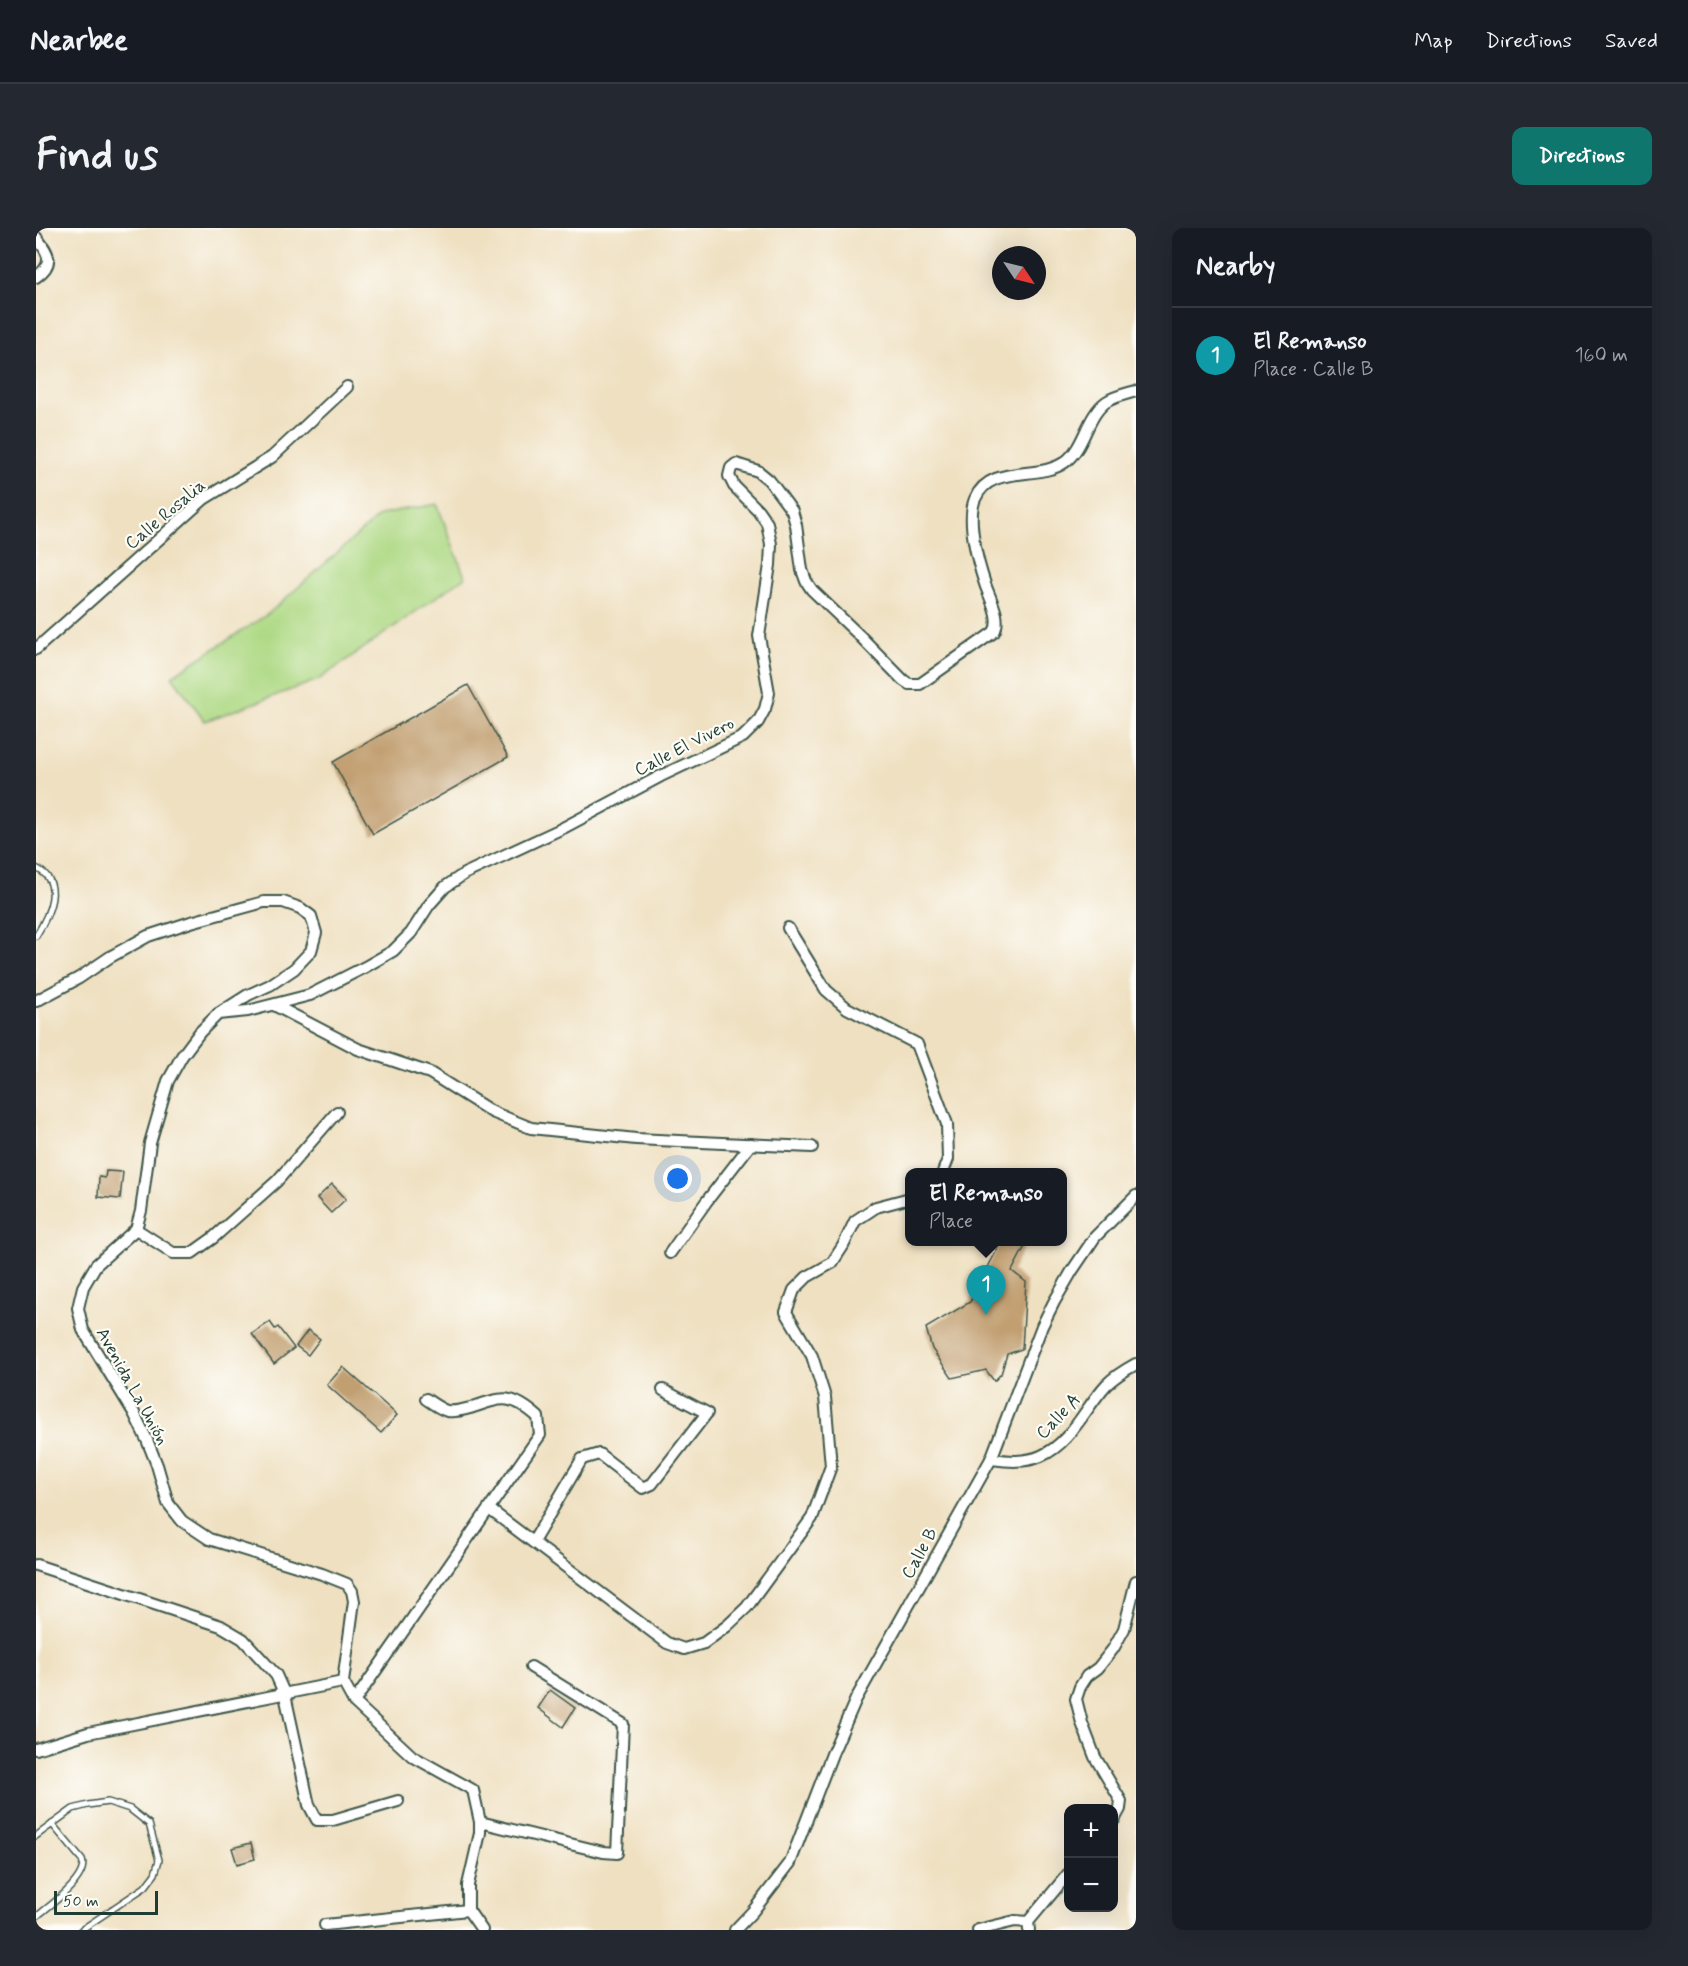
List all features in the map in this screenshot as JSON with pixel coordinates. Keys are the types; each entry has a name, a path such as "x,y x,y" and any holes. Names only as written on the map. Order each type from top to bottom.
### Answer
{"street":[{"path":"36,237 48,253 48,262 36,277"},
{"name":"Calle Rosalia","path":"36,649 204,499 272,457 347,387"},
{"name":"Calle El Vivero","path":"218,1014 248,1011 310,995 365,967 393,951 411,933 429,905 445,887 464,874 563,828 661,776 743,737 758,722 765,709 769,693 759,636 771,544 767,523 758,510 734,486 729,476 730,468 736,464 758,471 769,480 792,511 802,570 812,590 896,674 909,684 915,685 927,681 994,632 996,628 996,616 984,581 973,535 972,516 975,498 991,481 1012,474 1049,470 1060,465 1071,457 1094,415 1101,407 1114,398 1136,391"},
{"path":"36,1001 148,936 191,922 264,902 283,902 300,908 311,916 316,933 311,951 294,969 218,1014 200,1032 182,1056 168,1082 150,1143 141,1211 136,1229 173,1253 192,1253 213,1238 277,1181 337,1112"},
{"path":"788,928 826,990 847,1008 917,1044 947,1124 948,1159 945,1168"},
{"path":"274,1005 358,1049 430,1073 492,1112 531,1128 636,1139 812,1147"},
{"path":"670,1252 751,1144"},
{"name":"Calle B","path":"735,1930 753,1911 790,1863 856,1699 991,1459 1042,1326 1054,1302 1095,1237 1136,1196"},
{"path":"489,1509 667,1643 684,1649 704,1643 727,1626 747,1607 812,1518 831,1466 825,1397 812,1356 786,1312 794,1290 807,1276 832,1263 855,1221 876,1207 905,1199"},
{"name":"Avenida La Unión","path":"136,1229 96,1265 83,1287 78,1308 83,1330 134,1413 157,1465 168,1503 182,1521 209,1539 347,1584 352,1591 354,1601 343,1682"},
{"name":"Calle A","path":"991,1459 1012,1462 1040,1456 1060,1443 1087,1412 1105,1386 1122,1371 1136,1364"},
{"path":"533,1542 582,1459 599,1454 643,1488 652,1484 707,1413 663,1390"},
{"path":"354,1702 540,1435 538,1417 521,1403 505,1399 460,1411 446,1411 426,1400"},
{"path":"36,1565 221,1626 243,1639 276,1675 285,1695 309,1804 317,1820 333,1820 398,1801"},
{"path":"1118,1812 1121,1801 1095,1757 1076,1699 1087,1676 1098,1668 1113,1649 1124,1629 1136,1581"},
{"path":"480,1822 603,1852 617,1853 622,1724 531,1667"},
{"path":"36,1749 88,1733 343,1682 354,1702 412,1756 472,1790 480,1822 480,1833 468,1886 468,1910 482,1930"},
{"path":"978,1930 1015,1922 1028,1926 1064,1879"},
{"path":"325,1925 468,1910"}],"lane":[{"path":"36,868 44,872 51,882 52,898 45,921 36,936"},
{"path":"36,1836 73,1809 88,1804 108,1802 130,1809 149,1824 159,1860 155,1875 146,1887 81,1930"},
{"path":"36,1917 75,1882 84,1865 52,1824"}],"green space":[{"path":"437,504 465,577 318,680 205,721 172,676 268,614 380,515"}],"building":[{"path":"468,685 508,757 373,834 333,762"},
{"path":"106,1171 123,1172 120,1199 98,1197 99,1177 105,1178"},
{"path":"332,1184 346,1199 331,1213 317,1198"},
{"path":"999,1246 1025,1246 1012,1271 1026,1282 1022,1349 1007,1354 1001,1374 994,1381 986,1370 952,1378 932,1349 926,1328 970,1302"},
{"path":"270,1322 275,1329 278,1327 294,1348 274,1364 252,1334"},
{"path":"308,1330 320,1339 308,1355 296,1346"},
{"path":"343,1367 397,1415 381,1433 327,1385"},
{"path":"550,1690 575,1708 563,1727 538,1708"},
{"path":"251,1843 255,1859 237,1864 232,1848"}],"place":[{"name":"El Remanso","path":"986,1315"}]}
